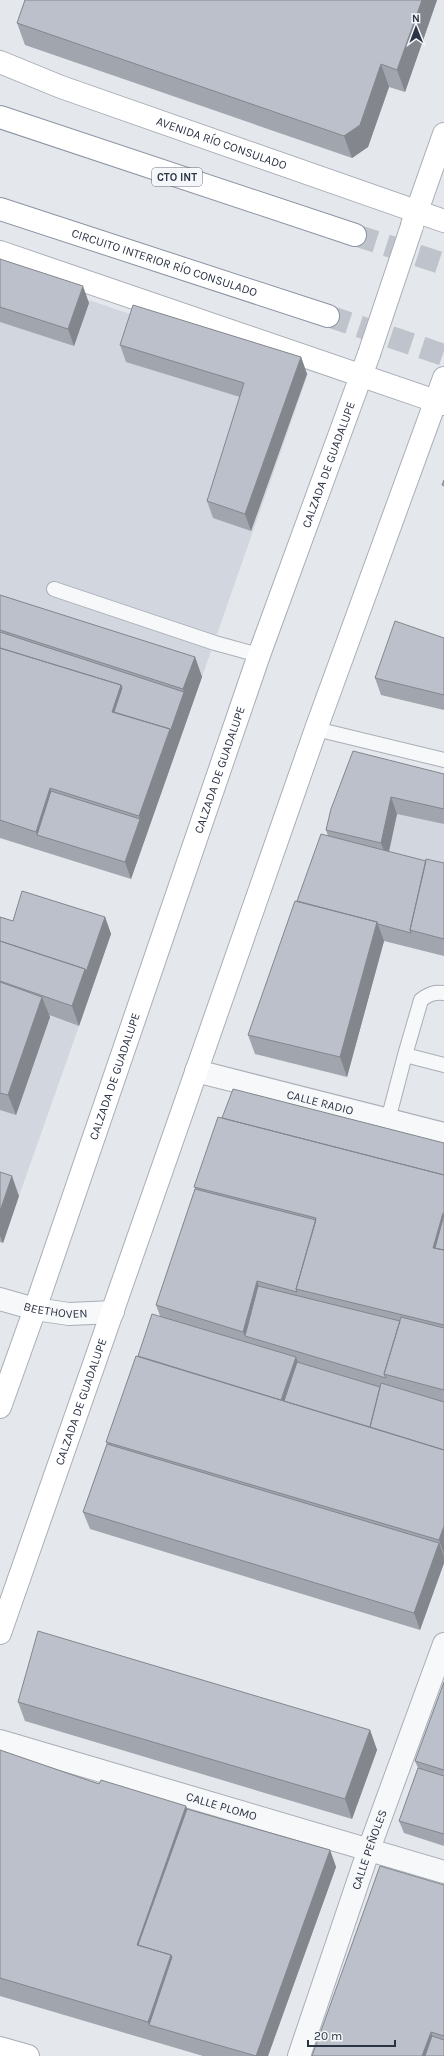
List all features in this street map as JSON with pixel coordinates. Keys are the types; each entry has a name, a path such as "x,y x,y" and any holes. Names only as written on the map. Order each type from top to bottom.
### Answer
{"main road":[{"name":"AVENIDA RÍO CONSULADO","path":"0,62 414,219 444,221"},
{"name":"CTO INT","path":"0,117 355,235"},
{"name":"CALZADA DE GUADALUPE","path":"0,1406 35,1309 259,655 362,376 444,134"},
{"name":"CIRCUITO INTERIOR RÍO CONSULADO","path":"0,209 328,316"},
{"path":"0,252 440,402"},
{"name":"CALZADA DE GUADALUPE","path":"0,1633 316,729 440,402 444,378"},
{"path":"0,2048 28,2056"}],"street":[{"name":"CALLE RADIO","path":"196,1071 444,1134"},
{"name":"BEETHOVEN","path":"0,1299 35,1309 69,1314 113,1312"},
{"name":"CALLE PEÑOLES","path":"299,2056 369,1849 444,1644"},
{"name":"CALLE PLOMO","path":"0,1741 444,1872"}],"lane":[{"path":"54,589 215,643 259,655"},
{"path":"316,729 444,760"},
{"path":"388,1120 421,1000 428,994 436,992 444,993"},
{"path":"405,1055 444,1065"}],"shaded area":[{"path":"0,270 308,374 202,677 0,613"},
{"path":"444,788 444,881 327,851"},
{"path":"0,999 79,1026 19,1196 0,1189"}],"building":[{"path":"25,0 422,0 397,70 381,64 360,125 344,136 17,23"},
{"path":"0,259 83,286 68,329 0,307"},
{"path":"133,305 301,357 245,514 207,501 244,383 120,345"},
{"path":"0,595 195,657 183,689 0,630"},
{"path":"395,621 444,638 444,695 375,678"},
{"path":"0,632 184,692 170,732 170,729 114,712 122,688 121,685 0,648"},
{"path":"0,648 121,685 112,712 170,729 139,816 50,788 36,832 0,820"},
{"path":"353,751 444,774 444,809 391,797 381,843 326,830 331,809"},
{"path":"51,791 140,819 125,862 37,835"},
{"path":"321,834 426,861 410,930 411,933 378,924 377,922 297,901"},
{"path":"426,859 444,863 444,939 410,930"},
{"path":"22,891 105,917 86,972 85,969 0,941 0,917 13,921"},
{"path":"295,901 377,922 340,1057 248,1035"},
{"path":"0,941 85,969 72,1006 0,981"},
{"path":"0,982 42,997 8,1095 0,1093"},
{"path":"233,1089 444,1143 444,1175 222,1118"},
{"path":"218,1117 444,1175 444,1213 433,1248 444,1250 444,1325 296,1289 316,1218 194,1187"},
{"path":"0,1172 12,1176 0,1211"},
{"path":"195,1189 316,1220 296,1289 297,1292 257,1281 243,1332 156,1305"},
{"path":"444,1215 444,1250 435,1248"},
{"path":"258,1286 400,1321 384,1374 386,1378 245,1336"},
{"path":"152,1314 296,1357 281,1400 138,1356"},
{"path":"401,1317 444,1328 444,1390 384,1374"},
{"path":"136,1356 444,1450 444,1526 439,1540 106,1442"},
{"path":"297,1362 380,1387 370,1427 284,1401"},
{"path":"381,1383 444,1402 444,1450 370,1427"},
{"path":"107,1444 439,1543 414,1613 83,1512"},
{"path":"38,1631 370,1730 345,1799 18,1702"},
{"path":"444,1682 444,1770 415,1761"},
{"path":"0,1750 99,1784 101,1780 186,1806 137,1945 171,1955 148,2022 0,1978"},
{"path":"418,1768 444,1776 444,1834 399,1821"},
{"path":"187,1809 330,1850 256,2056 149,2025 172,1957 171,1955 138,1945"},
{"path":"380,1866 444,1885 444,2036 431,2032 422,2056 312,2056"},
{"path":"432,2036 444,2040 444,2056 425,2056"}],"tunnel":[{"path":"355,235 444,264"},
{"path":"328,316 444,355"}]}
